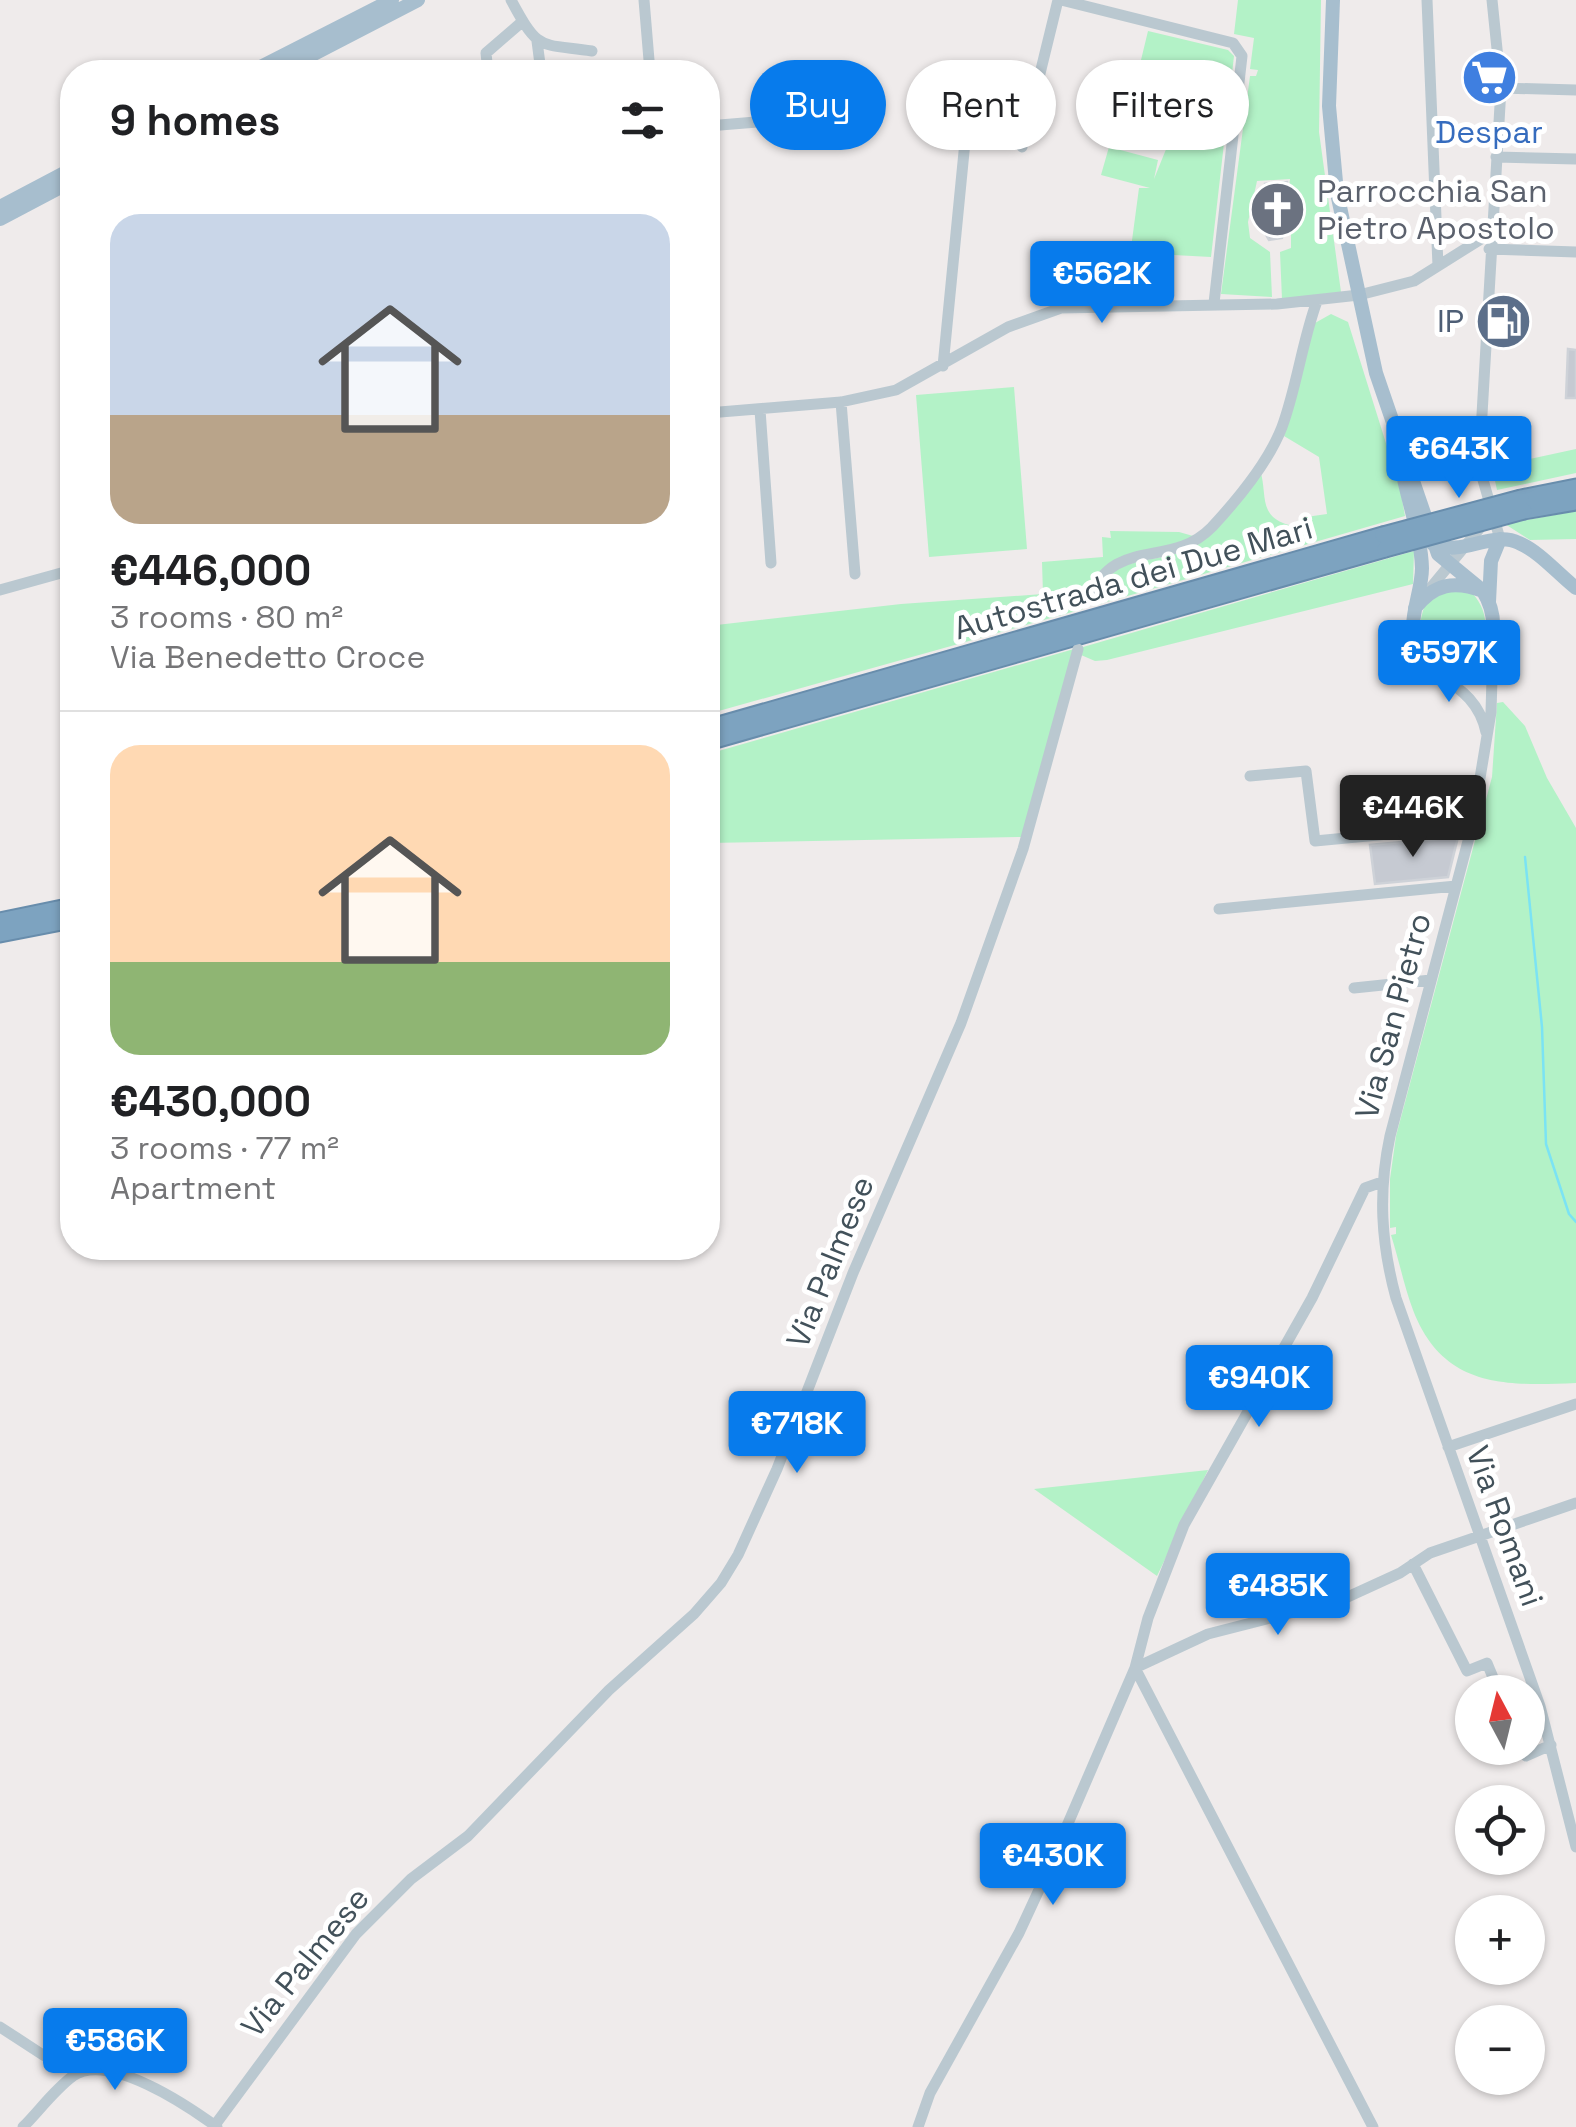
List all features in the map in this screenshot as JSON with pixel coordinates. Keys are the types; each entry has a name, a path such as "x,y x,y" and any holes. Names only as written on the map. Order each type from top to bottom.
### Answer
{"highway":[{"name":"Autostrada dei Due Mari","path":"720,738 1520,498 1576,488"},
{"name":"Autostrada dei Due Mari","path":"720,725 1384,542 1576,502"},
{"path":"0,920 60,908"},
{"path":"0,934 60,922"}],"main road":[{"path":"274,60 392,0"},
{"path":"306,60 418,0"},
{"path":"1333,0 1329,106 1337,193 1401,454 1420,552 1421,580 1414,608 1416,646 1435,669 1460,674 1473,672 1488,657 1492,645 1486,596 1491,561 1500,539"},
{"path":"0,207 60,175"},
{"path":"0,219 60,187"},
{"path":"1401,454 1415,480 1433,544 1450,566 1478,584 1486,596"},
{"path":"1433,544 1466,547 1500,539 1521,544 1576,588"},
{"path":"1414,608 1428,591 1458,584 1486,596"}],"street":[{"path":"512,0 536,40 539,60"},
{"path":"644,0 649,60"},
{"path":"1044,60 1059,0 1233,43 1242,56 1214,303"},
{"path":"1427,0 1438,266"},
{"path":"1428,591 1466,547 1482,520 1479,473 1488,250 1501,88 1492,0"},
{"path":"487,60 486,53 523,21"},
{"path":"536,40 558,50 592,51"},
{"path":"1501,88 1576,90"},
{"path":"720,125 750,123"},
{"path":"943,366 964,150"},
{"path":"1496,157 1576,159"},
{"path":"720,412 841,402 896,390 1008,327 1061,308 1317,301 1408,284 1489,234"},
{"path":"1488,250 1576,252"},
{"path":"1088,601 1097,578 1113,563 1184,546 1205,532 1231,502 1281,430 1317,301"},
{"path":"841,402 855,574"},
{"path":"760,410 772,563"},
{"path":"1479,473 1500,539"},
{"path":"0,590 60,573"},
{"name":"Via San Pietro","path":"1382,1224 1382,1182 1396,1108 1472,826 1491,712 1492,645"},
{"name":"Via Palmese","path":"216,2126 356,1934 412,1879 468,1836 610,1690 694,1614 722,1583 778,1469 853,1273 961,1023 968,994 1023,850 1078,649"},
{"path":"1435,669 1465,692 1481,715 1486,736"},
{"path":"1250,776 1306,771 1315,842 1472,826"},
{"path":"1218,909 1456,886"},
{"path":"1354,988 1431,980"},
{"path":"918,2127 930,2093 1019,1933 1136,1668 1148,1618 1184,1525 1312,1298 1365,1188 1382,1182"},
{"name":"Via Romani","path":"1382,1224 1384,1256 1396,1298 1552,1745 1576,1847"},
{"path":"1448,1446 1576,1404"},
{"path":"1136,1668 1153,1656 1208,1634 1341,1600 1400,1573 1430,1553 1576,1503"},
{"path":"1413,1564 1467,1671 1487,1663 1492,1675"},
{"path":"1136,1668 1372,2127"},
{"path":"1545,1748 1552,1745"},
{"path":"0,2027 43,2056 80,2072 122,2074 216,2126"},
{"path":"23,2127 80,2072"}],"green space":[{"path":"1238,0 1321,0 1319,132 1341,292 1282,299 1280,252 1291,248 1291,228 1301,214 1288,194 1290,179 1257,181 1248,222 1250,238 1270,252 1272,297 1221,294 1240,150 1249,150 1250,76 1256,76 1258,70 1250,69 1254,38 1234,34"},
{"path":"1148,31 1228,50 1234,56 1234,60 1141,60"},
{"path":"1108,150 1158,160 1154,179 1166,150 1223,150 1211,257 1155,254 1154,267 1129,263 1139,188 1150,188 1101,175"},
{"path":"1331,314 1348,322 1400,488 1405,516 1093,606 1099,587 1121,567 1169,556 1200,543 1260,470 1268,510 1279,521 1289,525 1327,514 1319,457 1284,436 1315,323"},
{"path":"1014,387 1027,549 929,557 916,395"},
{"path":"1576,449 1576,473 1497,490 1492,467"},
{"path":"1576,511 1576,539 1530,540 1505,524"},
{"path":"1110,531 1179,532 1193,536 1183,543 1133,554 1106,567 1087,591 1083,609 720,711 720,625 901,604 1043,594 1042,562 1103,557 1102,537 1111,538"},
{"path":"1414,551 1413,584 1107,660 1095,661 1081,655 1083,647"},
{"path":"1450,588 1472,593 1482,608 1485,624 1481,658 1460,672 1438,663 1421,639 1425,605"},
{"path":"1074,649 1022,837 720,843 720,751"},
{"path":"1503,702 1525,726 1547,778 1576,828 1576,1383 1501,1382 1459,1368 1441,1355 1413,1310 1391,1235 1396,1234 1396,1227 1390,1228 1390,1179 1396,1136 1492,777 1497,703"},
{"path":"1208,1470 1157,1576 1034,1489"}],"building":[{"name":"Parrocchia San Pietro Apostolo","path":"1287,182 1288,197 1299,215 1290,217 1282,238 1269,240 1257,219 1265,200 1265,184"},
{"path":"1568,349 1576,350 1576,398 1566,398"},
{"path":"1458,837 1448,877 1375,884 1370,845"}],"waterway":[{"path":"1525,857 1542,1027 1546,1144 1569,1214 1576,1222"}],"place":[{"name":"Despar","path":"1489,78"},
{"name":"Parrocchia San Pietro Apostolo","path":"1278,209"},
{"name":"IP","path":"1503,321"}]}
